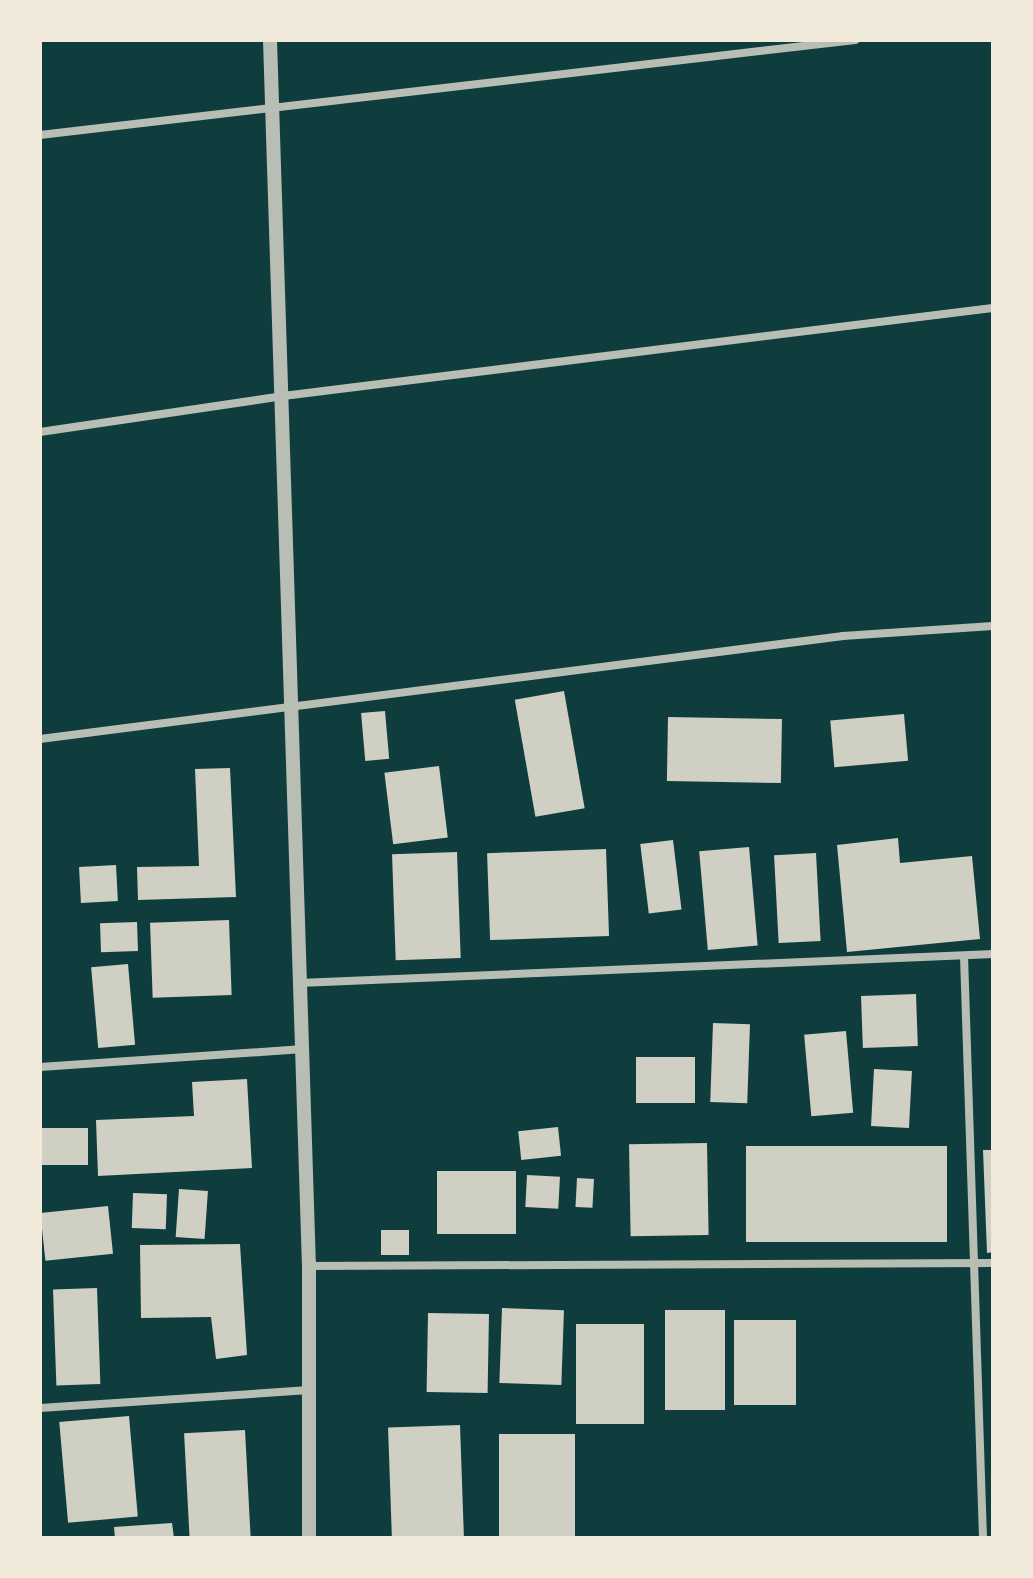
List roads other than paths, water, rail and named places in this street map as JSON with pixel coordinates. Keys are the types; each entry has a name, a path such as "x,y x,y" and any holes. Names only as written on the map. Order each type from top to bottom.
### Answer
{"street":[{"path":"270,40 309,1266 309,1538"},
{"path":"40,135 855,40"},
{"path":"40,432 283,396 993,308"},
{"path":"40,739 293,710 843,636 993,626"},
{"path":"299,983 993,954"},
{"path":"964,956 983,1538"},
{"path":"40,1067 303,1049"},
{"path":"309,1266 993,1263"},
{"path":"40,1408 309,1390"}]}
